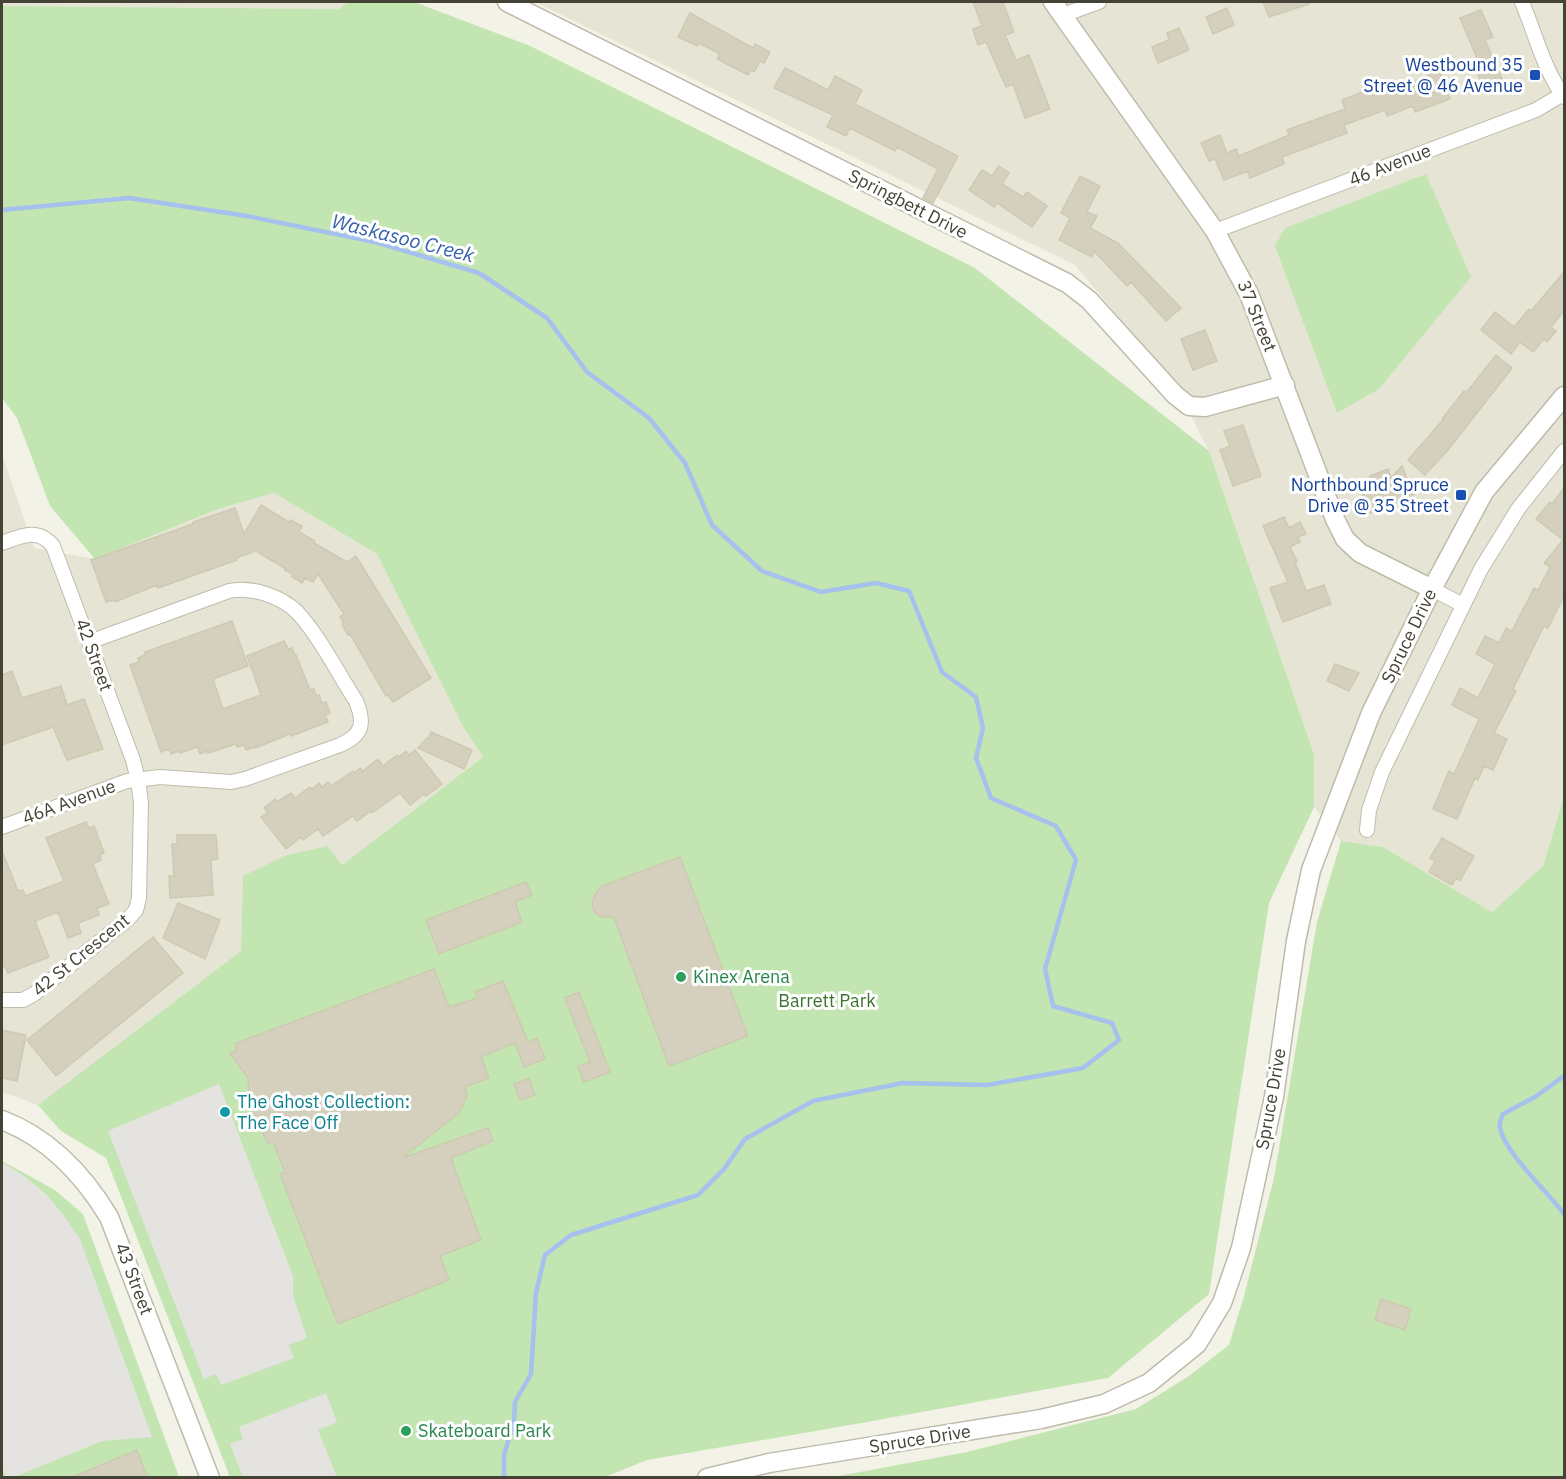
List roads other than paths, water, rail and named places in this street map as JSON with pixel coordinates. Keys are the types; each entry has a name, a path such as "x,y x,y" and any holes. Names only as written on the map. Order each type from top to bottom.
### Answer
{"street":[{"name":"Springbett Drive","path":"507,2 1067,283 1089,300 1175,395 1189,406 1205,407 1285,385"},
{"path":"1058,8 1099,2"},
{"path":"1522,2 1546,64 1564,95"},
{"name":"37 Street","path":"1058,8 1215,231 1249,294 1335,519 1345,539 1360,553 1463,605"},
{"name":"46 Avenue","path":"1215,231 1536,110 1564,95"},
{"name":"Spruce Drive","path":"707,1478 769,1463 1041,1419 1104,1404 1149,1383 1197,1344 1222,1303 1241,1248 1274,1097 1296,940 1311,870 1371,713 1432,589 1484,492 1564,396"},
{"name":"Spruce Drive","path":"1366,830 1369,810 1382,772 1491,550 1510,520 1564,451"},
{"name":"42 Street","path":"2,543 25,534 40,535 53,546 133,760 138,780"},
{"name":"46A Avenue","path":"2,827 116,784 160,777 231,782 259,775 352,740 359,732 362,723 361,712 356,701 313,633 295,610 282,602 250,590 229,591 89,642"},
{"name":"42 St Crescent","path":"2,1000 22,1000 34,994 128,919 136,910 140,890 141,803 138,780"},
{"name":"43 Street","path":"3,1120 36,1137 63,1158 97,1198 109,1218 210,1478"}],"waterway":[{"name":"Waskasoo Creek","path":"2,210 129,198 247,216 375,242 479,273 547,318 587,372 649,418 685,463 712,525 762,571 821,592 876,583 909,591 942,672 976,697 983,728 976,758 991,798 1056,826 1076,860 1045,969 1053,1006 1112,1023 1119,1040 1083,1068 987,1085 903,1083 813,1101 745,1139 724,1169 698,1195 571,1235 545,1255 536,1293 531,1374 515,1402 514,1422 504,1455 504,1478"},
{"path":"1564,1076 1535,1097 1503,1114 1500,1121 1504,1138 1510,1149 1564,1214"}],"place":[{"name":"Westbound 35 Street @ 46 Avenue","path":"1535,75"},
{"name":"Northbound Spruce Drive @ 35 Street","path":"1461,495"},
{"name":"Kinex Arena","path":"681,977"},
{"name":"The Ghost Collection: The Face Off","path":"225,1112"},
{"name":"Skateboard Park","path":"406,1431"}],"park label":[{"name":"Barrett Park","path":"827,1001"}]}
